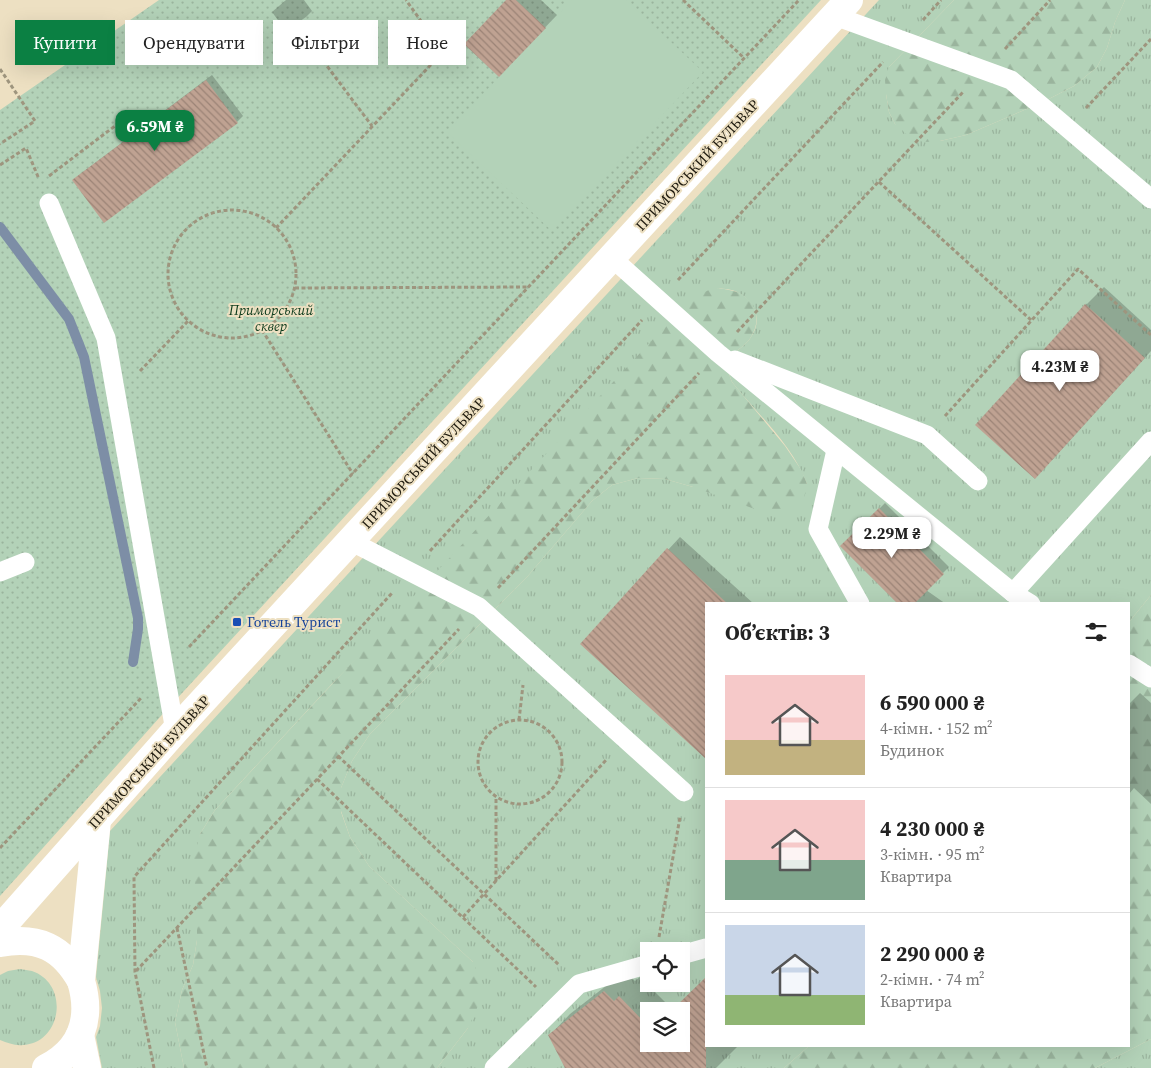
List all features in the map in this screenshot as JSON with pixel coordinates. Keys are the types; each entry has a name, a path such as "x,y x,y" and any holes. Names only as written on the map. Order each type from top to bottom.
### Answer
{"street":[{"name":"ПРИМОРСЬКИЙ БУЛЬВАР","path":"0,929 175,731 842,8"},
{"path":"81,981 97,820"},
{"path":"0,943 28,941 54,950 74,968 81,981 85,994 86,1008 80,1035 73,1047 64,1056 46,1068"},
{"path":"80,1035 87,1068"}],"lane":[{"path":"842,8 903,41 1011,80 1151,199"},
{"path":"49,203 106,338 175,731"},
{"path":"612,258 718,353 836,450 1014,593 1028,602"},
{"path":"718,353 927,435 978,481"},
{"path":"1014,593 1151,441"},
{"path":"836,450 818,529 859,602"},
{"path":"350,541 479,607 684,792"},
{"path":"0,572 25,562"},
{"path":"1130,665 1151,678"},
{"path":"690,952 705,948"},
{"path":"494,1068 579,984 640,967"}],"path":[{"path":"276,228 443,52 406,0"},
{"path":"683,0 744,58"},
{"path":"0,848 799,0"},
{"path":"154,1068 135,972 134,877 659,300 941,0"},
{"path":"135,972 1050,0"},
{"path":"1067,128 1151,39"},
{"path":"326,65 372,126"},
{"path":"0,69 35,121 0,144"},
{"path":"0,165 26,148 40,182 128,116"},
{"path":"879,182 1032,320"},
{"path":"225,210 244,211 261,217 276,228 286,240 293,255 296,271 294,288 288,305 277,319 262,330 244,337 224,338 204,332 188,321 176,306 169,290 168,272 171,254 179,237 192,224 208,215 225,210"},
{"path":"927,435 1078,269 1151,336"},
{"path":"294,288 528,287"},
{"path":"116,396 188,321"},
{"path":"262,330 353,474"},
{"path":"496,797 510,803 526,804 541,798 553,788 560,774 562,758 558,743 548,731 535,722 520,720 504,722 491,731 482,742 477,757 479,772 485,786 496,797 496,881"},
{"path":"463,917 625,739"},
{"path":"338,756 579,984"},
{"path":"317,779 557,1006"},
{"path":"658,942 684,792"},
{"path":"177,928 207,1068"}],"green space":[{"name":"Приморський сквер","path":"159,0 821,0 160,717 0,896 0,110 65,65 115,65 115,30 125,24 125,65 263,65 263,20 130,20"},
{"path":"572,0 626,0 703,72 552,231 447,132"},
{"path":"879,0 954,0 889,67 886,94 889,112 895,124 940,141 966,135 1043,102 1074,86 1097,67 1107,48 1115,22 1125,0 1151,0 1151,595 1130,621 1130,602 705,602 705,1047 808,1047 784,1068 437,1068 468,1028 473,962 369,866 350,837 341,811 341,788 352,761 370,734 527,577 592,501 612,485 638,478 665,479 693,487 807,484 801,469 784,443 732,382 728,368 730,359 749,340 755,331 757,318 753,306 743,296 735,291 718,288 331,685 215,810 200,834 197,940 193,965 182,990 175,1022 184,1068 102,1068 96,1037 100,1026 102,1008 96,977 110,831"},
{"path":"954,0 1125,0 1115,22 1107,48 1097,67 1074,86 1043,102 966,135 940,141 924,142 911,138 895,124 889,112 885,80 889,67"},
{"path":"718,288 735,291 744,296 753,305 756,317 754,331 749,340 730,359 728,365 729,373 732,382 785,446 802,471 807,484 804,498 795,509 781,514 766,513 665,479 638,478 612,485 592,501 527,577 370,734 352,761 341,788 341,812 350,837 369,866 473,962 480,981 478,1006 468,1028 437,1068 184,1068 175,1022 182,990 193,965 197,940 197,910 193,861 200,834 215,810 654,338 700,294"},
{"path":"1151,595 1151,1039 1095,1068 784,1068 808,1047 1130,1047 1130,621"},
{"path":"20,969 32,971 44,978 52,988 56,1000 53,1024 46,1034 36,1042 23,1045 0,1040 0,975 8,971"},
{"path":"1151,1039 1151,1068 1095,1068"}],"building":[{"path":"506,0 516,0 546,28 499,77 466,46 466,42"},
{"path":"206,80 238,123 104,223 72,180"},
{"path":"1085,304 1145,358 1035,479 975,425"},
{"path":"879,508 944,574 916,602 896,602 840,546"},
{"path":"667,548 726,602 705,602 705,758 580,644"},
{"path":"705,978 706,1068 565,1068 548,1035 604,991 614,1001 619,996 640,1018 640,1052 690,1052 690,1002 680,1002"}],"waterway":[{"path":"0,227 69,319 84,357 138,618 133,662"}],"place":[{"name":"Готель Турист","path":"237,622"}]}
